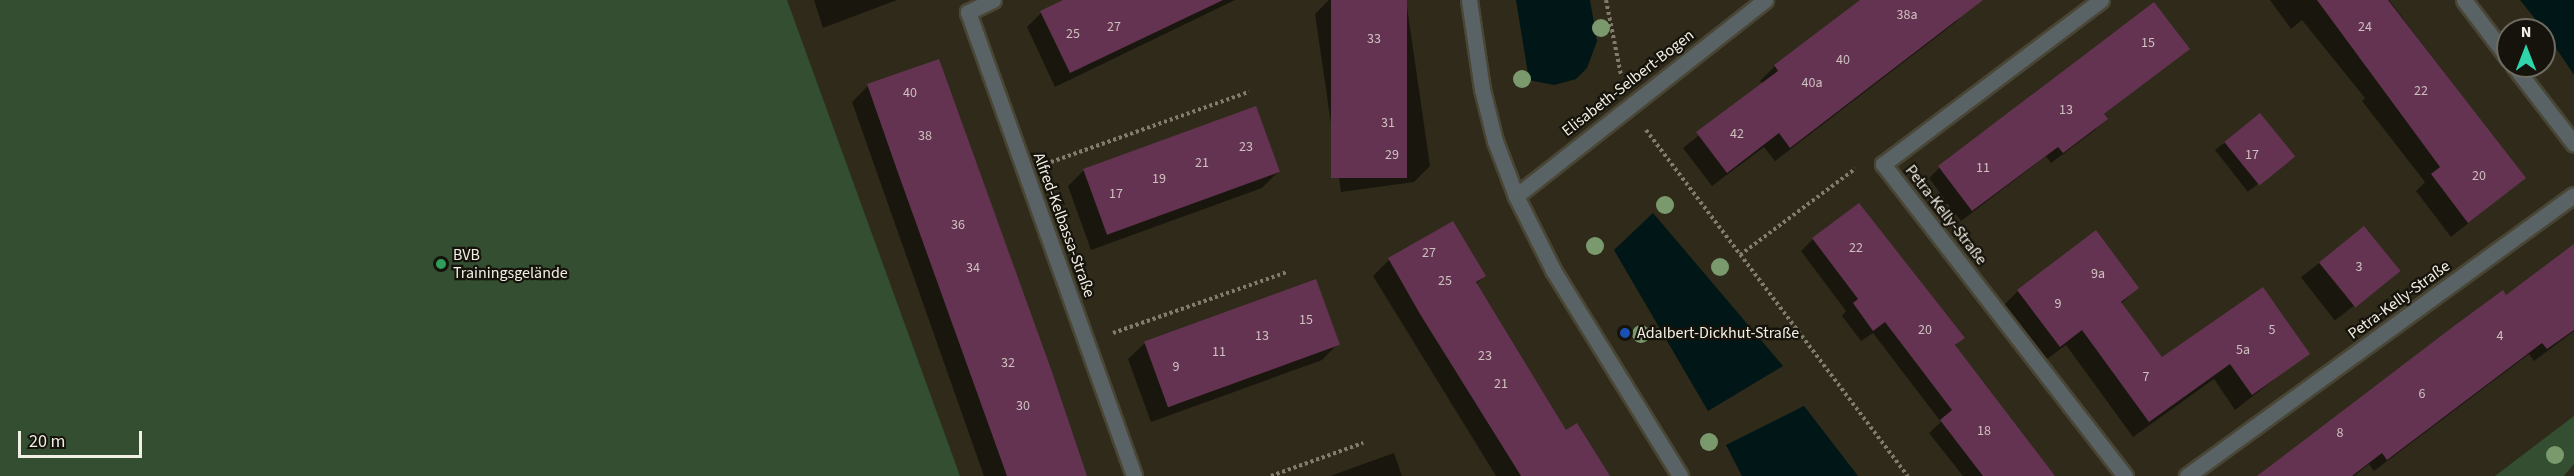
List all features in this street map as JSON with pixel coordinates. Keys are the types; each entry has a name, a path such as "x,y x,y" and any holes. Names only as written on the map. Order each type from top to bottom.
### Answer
{"street":[{"name":"Alfred-Kelbassa-Straße","path":"993,0 968,12 1134,476"},
{"path":"1469,0 1485,99 1495,141 1516,196 1553,270 1680,476"},
{"name":"Elisabeth-Selbert-Bogen","path":"1516,196 1627,105 1765,0"},
{"name":"Petra-Kelly-Straße","path":"2101,0 1883,164 2125,476"},
{"path":"2464,0 2496,41"},
{"path":"2523,78 2574,144"},
{"name":"Petra-Kelly-Straße","path":"2187,476 2574,195"}],"path":[{"path":"1606,0 1627,105 1908,476"},
{"path":"1025,171 1249,92"},
{"path":"1740,255 1855,169 1883,164"},
{"path":"1086,342 1287,272"},
{"path":"1271,476 1363,443"}],"green space":[{"name":"BVB Trainingsgelände","path":"0,0 787,0 960,476 0,476"},
{"path":"2574,416 2574,464 2564,476 2495,476"}],"shaded area":[{"path":"1516,0 1590,0 1597,41 1587,68 1576,79 1554,85 1529,80"},
{"path":"2520,0 2574,0 2574,75 2556,48 2556,18 2534,18"},
{"path":"1653,213 1783,366 1708,411 1614,250"},
{"path":"1804,406 1858,476 1742,476 1726,445"}],"building":[{"path":"1063,0 1223,0 1070,73 1040,11"},
{"path":"1331,0 1407,0 1407,178 1331,178"},
{"path":"1860,0 1983,0 1790,148 1779,133 1727,173 1696,132 1778,71 1774,65"},
{"path":"2317,0 2388,0 2526,178 2468,223 2431,174 2440,167"},
{"path":"2154,2 2190,49 2104,114 2108,119 2063,153 2058,147 1972,211 1938,166"},
{"path":"939,59 1052,372 1087,476 1007,476 897,170 867,84"},
{"path":"1256,106 1280,172 1107,235 1083,169"},
{"path":"2260,113 2295,157 2259,185 2224,142"},
{"path":"1859,203 1965,338 1955,345 2055,476 1983,476 1940,420 1952,410 1885,322 1873,331 1853,303 1858,299 1812,238"},
{"path":"1453,221 1486,276 1476,282 1566,430 1577,423 1610,476 1521,476 1420,314 1388,258"},
{"path":"2364,226 2401,271 2355,308 2319,263"},
{"path":"2096,230 2139,288 2121,302 2162,357 2263,287 2310,354 2252,395 2230,364 2149,422 2082,330 2060,347 2017,290"},
{"path":"2574,244 2574,330 2547,349 2542,343 2387,460 2382,453 2352,476 2257,476 2503,290 2506,295"},
{"path":"1316,279 1340,345 1168,407 1144,342"}],"place":[{"name":"BVB Trainingsgelände","path":"441,264"},
{"name":"Adalbert-Dickhut-Straße","path":"1625,333"}]}
